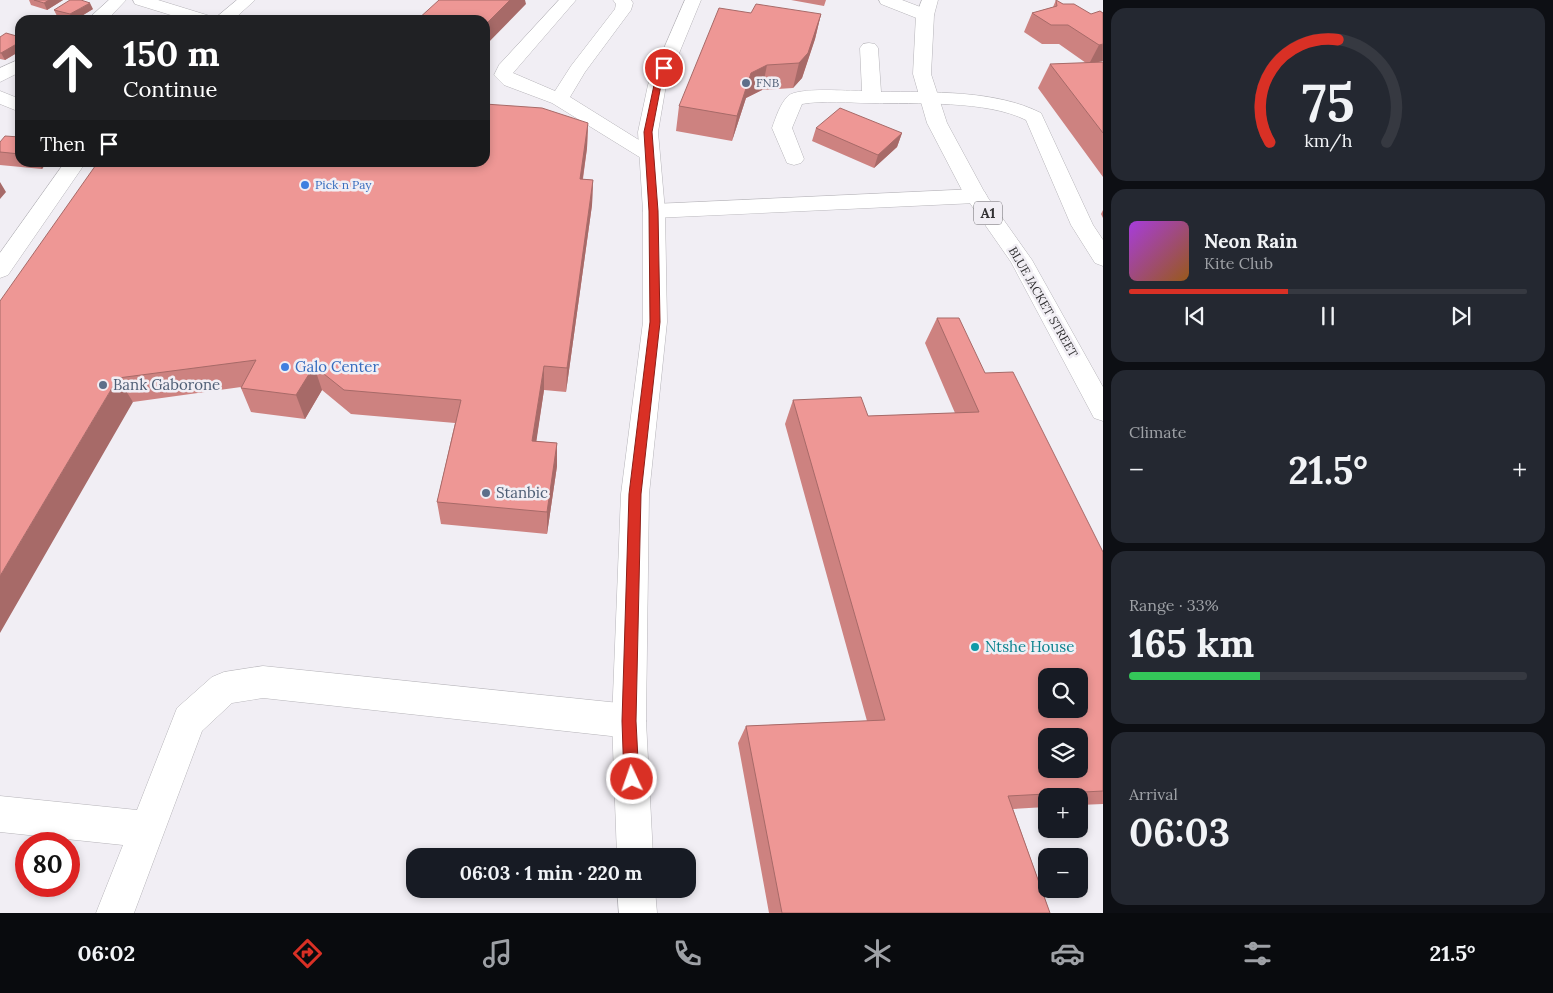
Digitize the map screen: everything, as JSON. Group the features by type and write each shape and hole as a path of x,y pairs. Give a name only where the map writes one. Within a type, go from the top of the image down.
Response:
{"main road":[{"path":"102,15 118,0"},
{"path":"141,0 188,15"},
{"path":"228,15 247,0"},
{"path":"568,0 505,69 504,75 511,81 559,98 648,154"},
{"path":"559,98 577,70 623,10 625,3 621,0"},
{"path":"635,848 629,721 635,494 655,322 654,211 648,154 648,132 658,85 693,0"},
{"path":"887,0 927,7"},
{"name":"BLUE JACKET STREET","path":"927,7 922,74 938,123 976,196 1021,260 1103,411"},
{"path":"869,48 872,98"},
{"path":"0,76 15,67"},
{"path":"0,97 15,104"},
{"path":"794,159 782,128 790,107 796,99 808,97 930,99 1006,106 1030,113 1034,118 1082,225 1103,258"},
{"path":"0,270 72,167"},
{"path":"654,211 976,196"},
{"path":"115,913 189,720 224,688 264,682 629,721"},
{"path":"0,814 148,829"},
{"path":"637,898 638,913"}],"building":[{"path":"34,0 49,0 44,3"},
{"path":"70,0 81,0 90,3 70,14 54,10"},
{"path":"439,0 510,0 490,20 490,15 422,15"},
{"path":"1056,0 1063,4 1074,4 1091,14 1100,11 1103,13 1103,44 1099,45 1068,25 1051,25 1032,13 1057,6"},
{"name":"FNB","path":"756,4 821,14 808,53 799,63 767,65 751,73 737,116 679,106 719,8 751,13"},
{"path":"6,33 15,36 15,45 0,53 0,37"},
{"path":"1103,62 1103,133 1050,64"},
{"name":"Galo Center","path":"490,104 542,108 588,123 580,179 593,180 567,368 544,366 532,441 557,443 547,512 437,502 461,400 344,390 314,366 296,395 241,388 256,360 118,378 0,576 0,301 94,167 490,167"},
{"path":"840,108 902,133 878,155 816,128"},
{"path":"5,136 15,137 15,154 0,152 0,142"},
{"name":"Ntshe House","path":"937,318 959,318 985,373 1013,372 1103,552 1103,791 1088,792 1088,788 1038,788 1038,794 1008,796 1038,880 1038,898 1045,898 1050,913 782,913 746,726 885,720 793,400 861,397 868,416 979,412"}],"place":[{"name":"FNB","path":"746,83"},
{"name":"Pick n Pay","path":"305,185"},
{"name":"Galo Center","path":"285,367"},
{"name":"Bank Gaborone","path":"103,385"},
{"name":"Stanbic","path":"486,493"},
{"name":"Ntshe House","path":"975,647"}],"route":[{"path":"632,779 629,721 635,494 655,322 654,211 648,154 648,132 658,85 664,68"}]}
